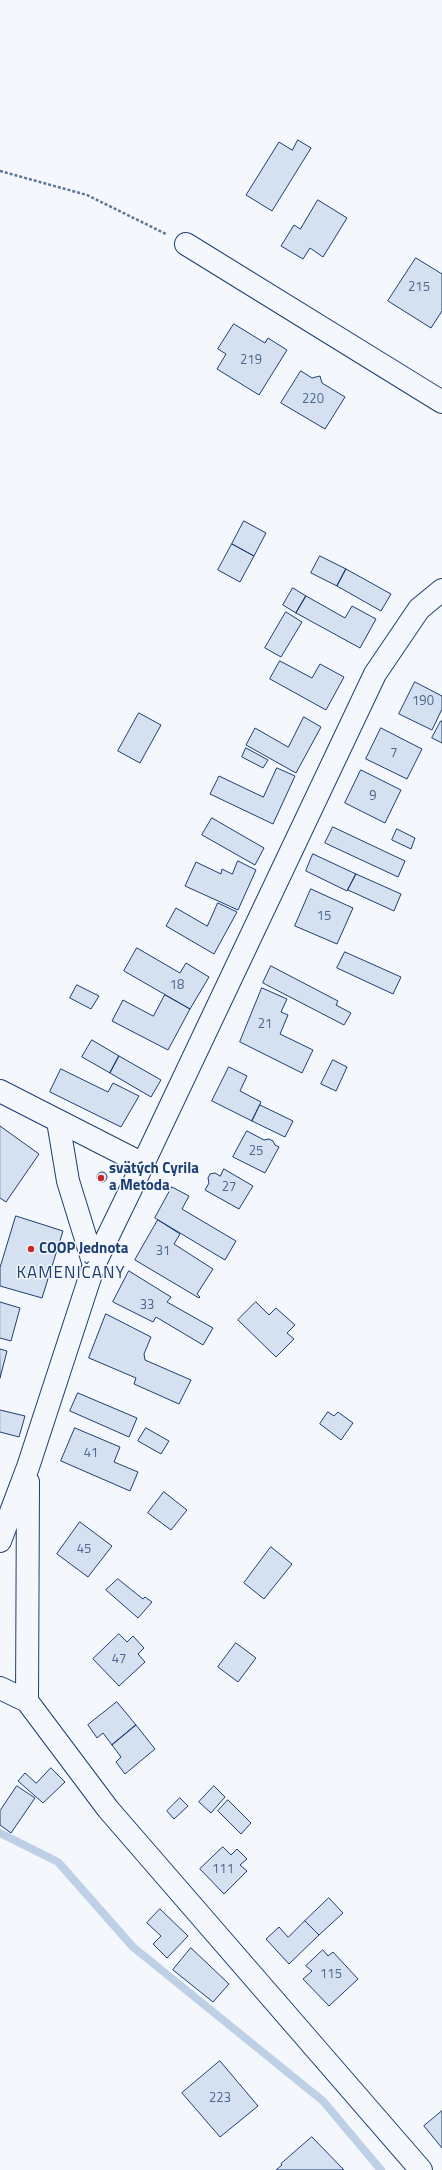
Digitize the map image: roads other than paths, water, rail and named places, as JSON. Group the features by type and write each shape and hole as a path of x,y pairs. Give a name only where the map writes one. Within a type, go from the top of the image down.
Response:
{"street":[{"path":"186,244 442,402"},
{"path":"0,1541 28,1468 94,1265 375,674 419,609 442,590"},
{"path":"0,1091 143,1164"},
{"path":"58,1121 68,1181 94,1265"},
{"path":"27,1701 28,1468"},
{"path":"0,1688 27,1701 108,1809 421,2170"}],"waterway":[{"path":"0,1833 58,1862 133,1947 323,2101 381,2170"}],"place":[{"name":"svätých Cyrila a Metoda","path":"101,1178"},
{"name":"COOP Jednota","path":"31,1249"}],"district":[{"name":"KAMENIČANY","path":"71,1274"}]}
